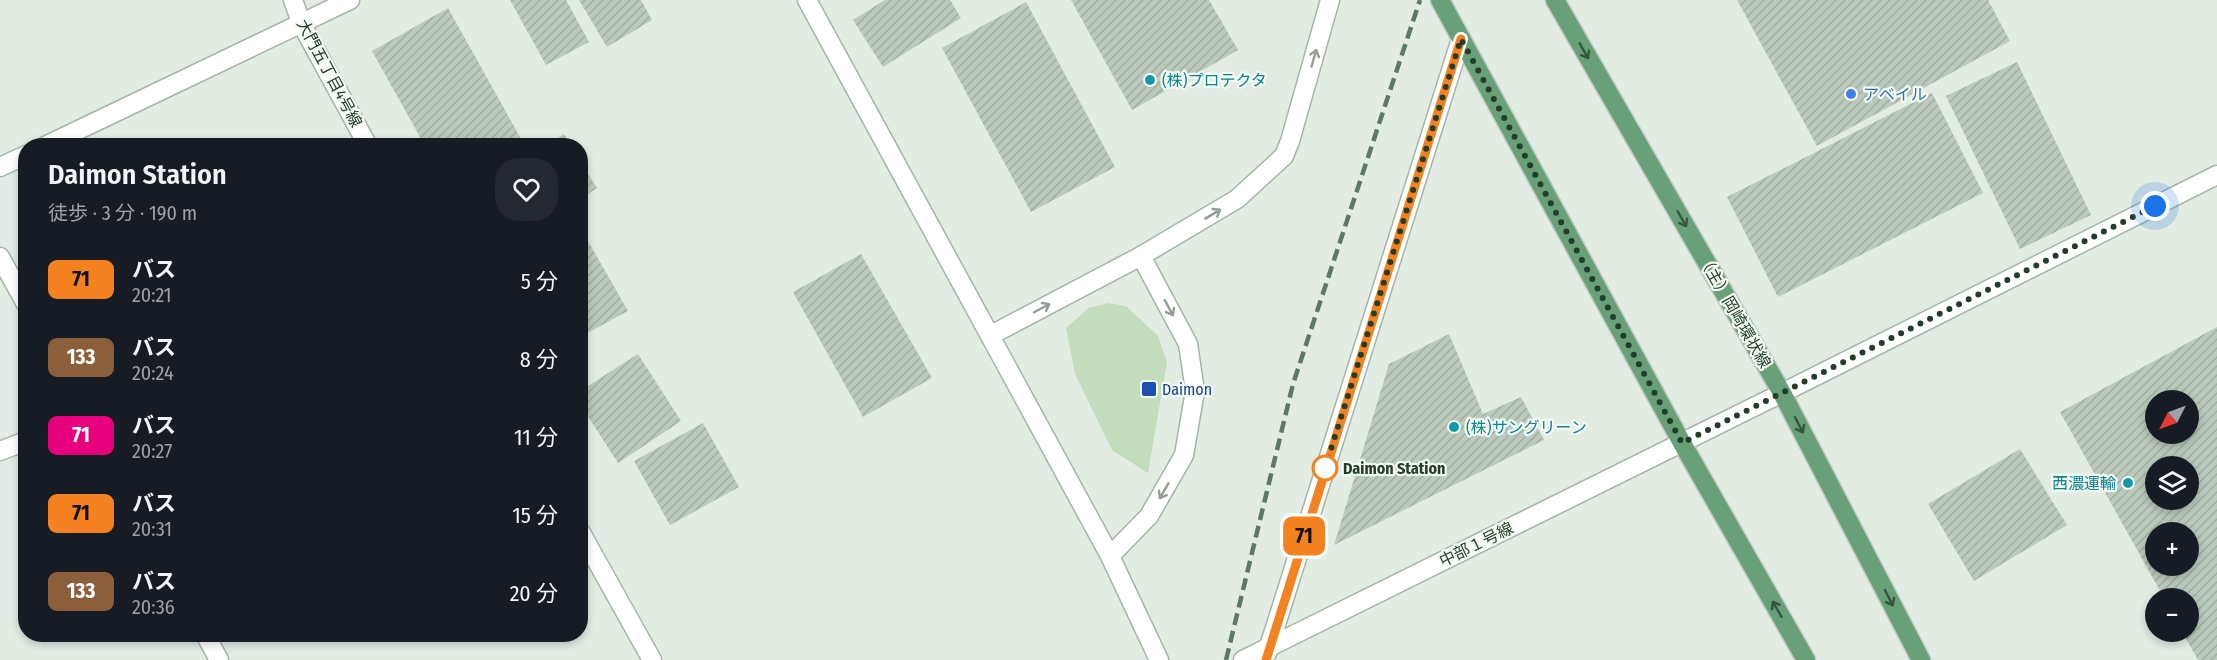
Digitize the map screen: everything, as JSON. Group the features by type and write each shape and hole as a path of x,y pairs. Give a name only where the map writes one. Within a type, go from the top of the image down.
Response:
{"main road":[{"path":"1440,0 1682,443 1806,660"},
{"name":"（主）岡崎環状線","path":"1555,0 1782,393 1921,660"}],"street":[{"name":"大門五丁目4号線","path":"293,0 302,25 365,138"},
{"path":"62,138 302,25 350,0"},
{"path":"807,0 1110,556 1159,660"},
{"path":"990,335 1141,256 1237,199 1284,156 1330,0"},
{"path":"1268,653 1461,39"},
{"path":"0,167 18,159"},
{"name":"中部１号線","path":"1243,660 1268,653 2217,174"},
{"path":"1110,556 1149,516 1184,455 1195,391 1188,344 1141,256"},
{"path":"0,257 18,290"},
{"path":"0,451 18,444"},
{"path":"588,545 652,660"},
{"path":"209,642 219,660"}],"green space":[{"path":"1108,303 1126,306 1158,336 1167,362 1148,473 1112,450 1075,374 1066,328 1089,308"}],"building":[{"path":"510,0 566,0 589,42 546,65"},
{"path":"579,0 641,0 652,20 607,47"},
{"path":"885,0 950,0 961,18 883,67 853,20"},
{"name":"(株)プロテクタ","path":"1071,0 1209,0 1238,50 1132,110"},
{"name":"アベイル","path":"1737,0 1988,0 2010,41 1817,146"},
{"path":"1026,2 1115,167 1031,212 942,48"},
{"path":"448,8 521,138 421,138 372,51"},
{"path":"2017,62 2091,215 2020,249 1946,96"},
{"path":"1932,93 1983,193 1778,297 1727,197"},
{"path":"588,174 597,188 588,194"},
{"path":"588,241 628,311 588,333"},
{"path":"861,254 932,378 863,417 793,292"},
{"name":"西濃運輸","path":"2217,327 2217,660 2198,660 2188,642 2199,642 2199,588 2158,588 2152,576 2199,576 2199,522 2145,522 2145,564 2060,412"},
{"name":"(株)サングリーン","path":"1449,334 1483,414 1521,397 1544,440 1334,545 1389,364"},
{"path":"638,354 681,421 618,463 588,416 588,386"},
{"path":"703,423 739,487 670,525 634,461"},
{"path":"2020,449 2067,525 1974,581 1928,504"}],"railway":[{"path":"1226,660 1293,384 1420,0"}],"bus line":[{"name":"71","path":"1266,660 1461,39"}],"place":[{"name":"(株)プロテクタ","path":"1150,80"},
{"name":"アベイル","path":"1851,94"},
{"name":"Daimon","path":"1149,389"},
{"name":"(株)サングリーン","path":"1454,427"},
{"name":"Daimon Station","path":"1325,468"},
{"name":"西濃運輸","path":"2128,483"}],"route":[{"path":"1325,468 1461,39 1682,443 2155,206"}]}
